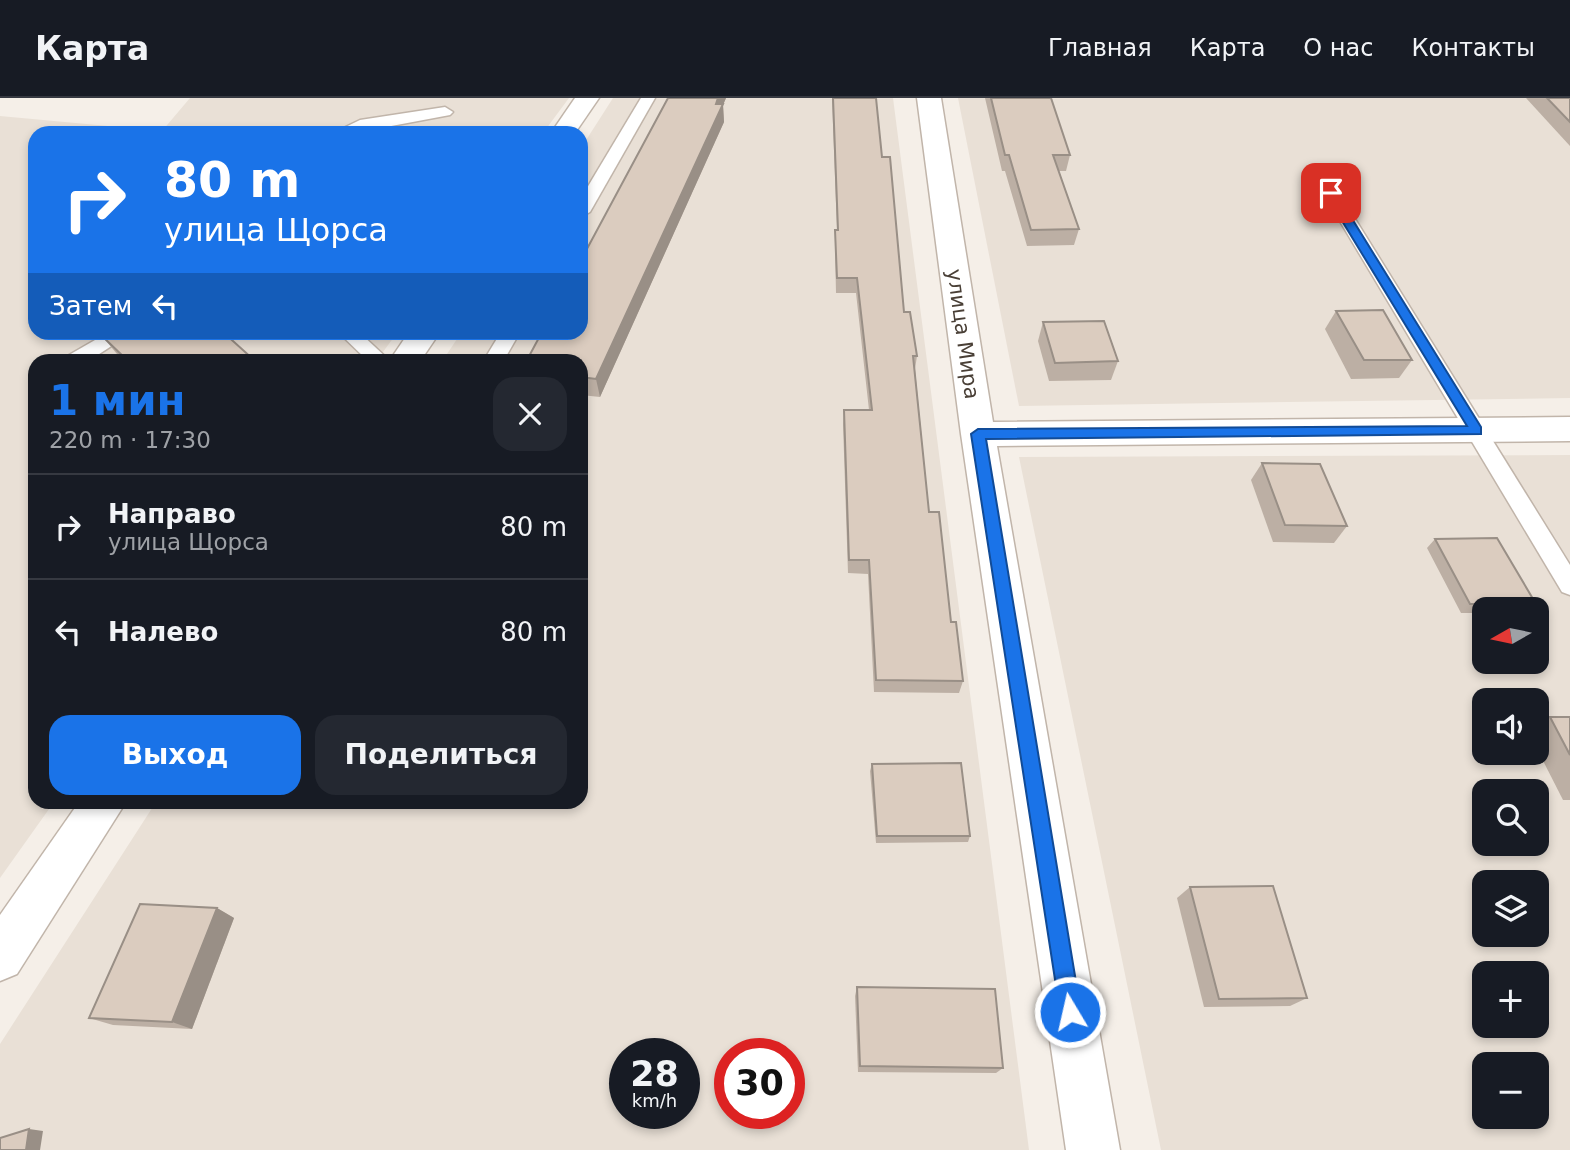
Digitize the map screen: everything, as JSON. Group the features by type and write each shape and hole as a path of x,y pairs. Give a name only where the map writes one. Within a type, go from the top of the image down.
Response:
{"street":[{"path":"568,126 587,98"},
{"name":"улица Мира","path":"929,98 978,434 1093,1150"},
{"path":"978,434 1570,429"},
{"path":"0,957 99,809"}],"lane":[{"path":"588,200 648,98"},
{"path":"358,126 445,112"},
{"path":"1331,193 1570,585"},
{"path":"86,354 110,340"},
{"path":"356,340 372,354"}],"shaded area":[{"path":"190,98 569,98 548,126 166,126"},
{"path":"613,98 893,98 1029,1150 0,1150 0,1044 151,809 588,809 588,354 447,354 456,340 588,340 588,137"},
{"path":"958,98 1570,98 1570,398 1019,406"},
{"path":"0,116 108,126 28,126 28,340 392,340 381,354 28,354 28,809 49,809 0,878"},
{"path":"1570,455 1570,1150 1161,1150 1019,457"}],"building":[{"path":"668,98 718,98 716,104 723,104 596,379 588,378 588,354 530,354 538,340 588,340 588,247"},
{"path":"833,98 876,98 882,157 890,157 904,312 910,312 917,356 913,356 929,512 939,512 951,622 956,622 963,681 876,680 869,560 849,560 844,410 872,410 857,278 837,278"},
{"path":"991,98 1051,98 1070,155 1053,155 1079,229 1031,230 1009,155 1005,155"},
{"path":"1547,98 1570,98 1570,122"},
{"path":"1383,310 1412,360 1364,360 1336,311"},
{"path":"1104,321 1118,361 1055,363 1043,322"},
{"path":"106,340 232,340 247,354 121,354"},
{"path":"1262,463 1320,464 1347,526 1285,525"},
{"path":"1497,538 1532,597 1472,597 1470,604 1435,539"},
{"path":"1550,717 1570,717 1570,755"},
{"path":"961,763 970,836 877,836 872,764"},
{"path":"1273,886 1307,998 1219,999 1190,887"},
{"path":"140,904 217,908 172,1022 89,1018"},
{"path":"857,987 995,989 1003,1068 860,1066"},
{"path":"29,1129 26,1150 0,1150 0,1138"}],"route":[{"path":"1070,1012 978,434 1476,430 1331,193"}]}
